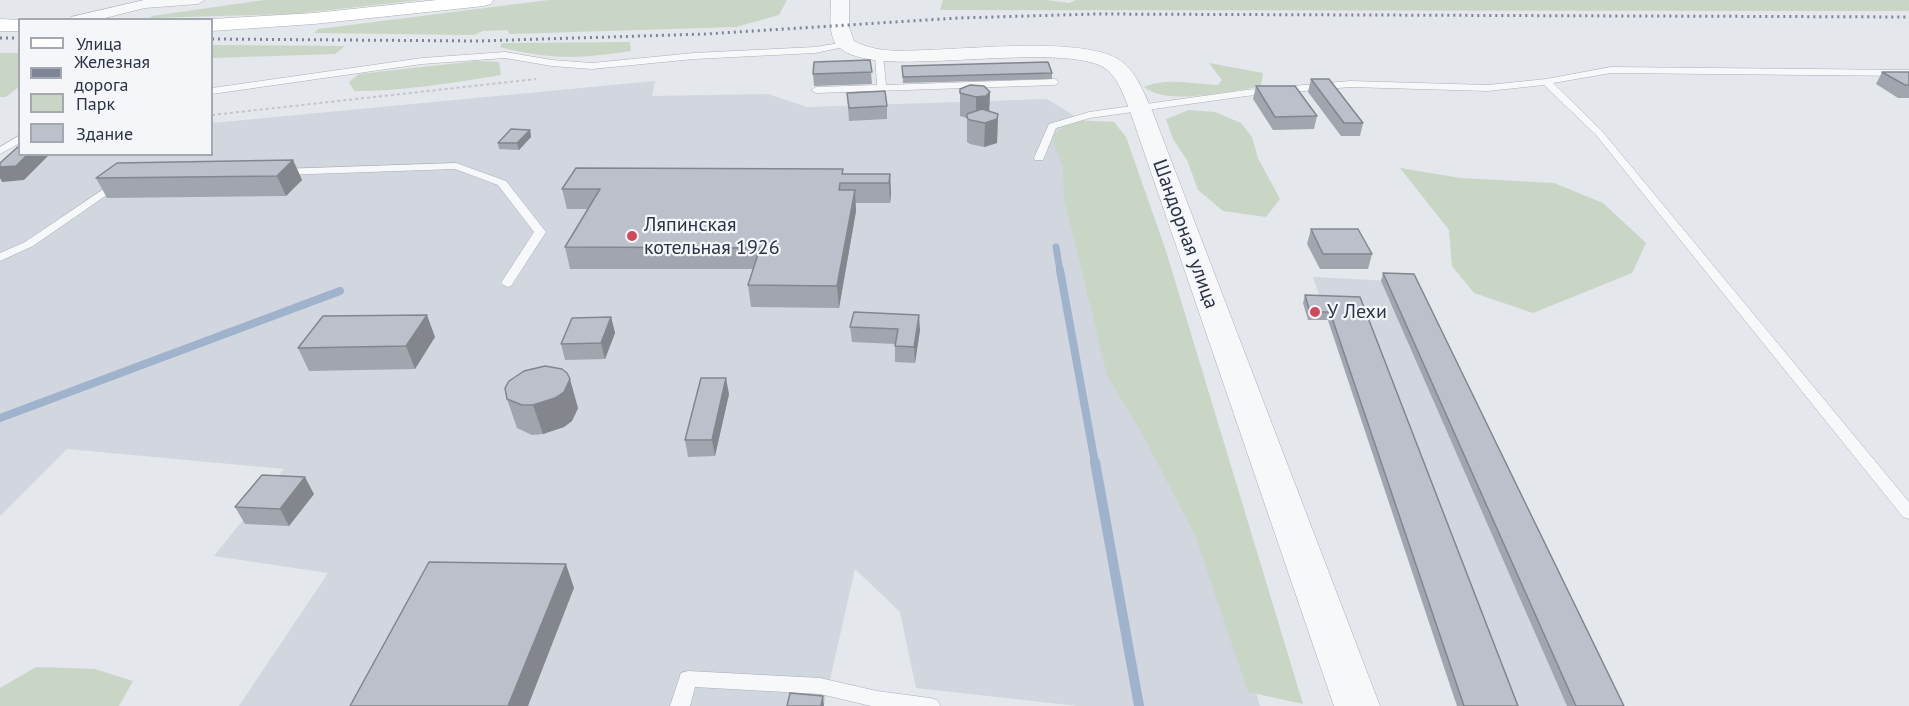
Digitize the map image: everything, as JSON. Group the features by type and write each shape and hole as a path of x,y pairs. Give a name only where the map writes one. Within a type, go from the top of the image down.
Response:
{"main road":[{"path":"213,25 350,16 484,0"},
{"path":"0,25 18,25"}],"street":[{"path":"85,18 146,4 198,0"},
{"path":"840,0 840,27 846,44"},
{"name":"Шандорная улица","path":"846,44 859,51 879,55 1061,52 1088,54 1109,61 1124,74 1140,108 1357,706"}],"lane":[{"path":"213,91 422,61 505,55 552,63 592,66 694,56 815,51 846,44"},
{"path":"879,55 882,88"},
{"path":"1039,158 1052,126 1089,116 1246,93 1350,84 1488,88 1546,82 1611,70 1909,73"},
{"path":"816,90 1055,82"},
{"path":"1546,82 1599,133 1909,513"},
{"path":"0,151 18,139"},
{"path":"267,172 456,166 502,183 540,232 507,283"},
{"path":"0,257 29,244 125,178"},
{"path":"680,706 688,679 820,686 877,699 930,706"}],"path":[{"path":"213,115 339,102 500,81 545,78"}],"shaded area":[{"path":"655,81 652,96 768,94 807,107 1047,99 1094,128 1260,706 1077,706 916,688 900,612 855,569 824,706 239,706 328,573 214,556 284,469 67,449 0,516 0,170 24,156 213,156 213,123"},
{"path":"1313,277 1411,282 1615,706 1457,706"}],"green space":[{"path":"264,0 421,0 293,14 150,18"},
{"path":"549,0 787,0 779,15 736,27 510,34 507,30 483,31 474,35 314,33 318,29"},
{"path":"943,0 1047,0 1069,3 1076,0 1909,0 1909,11 940,10"},
{"path":"630,42 631,51 580,57 550,56 500,47 502,43"},
{"path":"213,45 345,46 335,54 213,58"},
{"path":"0,53 18,53 18,88 6,97 0,97"},
{"path":"476,61 499,62 501,75 428,86 373,91 354,91 349,82 359,74"},
{"path":"1209,63 1263,73 1261,87 1184,97 1155,93 1144,87 1162,82 1218,85 1222,80"},
{"path":"1189,110 1215,112 1241,123 1252,137 1258,158 1280,199 1266,217 1223,211 1198,190 1187,160 1173,139 1166,119"},
{"path":"1074,120 1114,122 1126,137 1166,251 1303,704 1248,692 1196,537 1143,435 1107,375 1064,199 1063,167 1051,136"},
{"path":"1400,168 1461,178 1554,183 1603,203 1646,243 1632,273 1533,313 1474,293 1452,266 1449,230"},
{"path":"36,667 95,669 133,681 119,706 0,706 0,688"}],"building":[{"path":"870,60 872,72 813,74 814,62"},
{"path":"1048,62 1052,73 903,77 902,66"},
{"path":"1882,72 1909,72 1909,85 1905,85"},
{"path":"1311,79 1329,79 1363,123 1344,123"},
{"path":"970,85 984,86 990,92 986,96 976,97 960,93 960,89"},
{"path":"1256,86 1295,86 1317,116 1275,117"},
{"path":"885,91 887,106 849,108 847,93"},
{"path":"982,109 998,114 997,119 985,123 967,118 967,114"},
{"path":"511,129 530,130 517,143 498,143"},
{"path":"18,147 18,156 26,156 16,166 0,167 0,163"},
{"path":"293,160 277,176 96,178 117,163"},
{"path":"576,168 843,169 842,174 890,174 889,183 840,183 839,190 855,190 837,286 748,285 760,248 565,247 600,189 562,189"},
{"path":"1311,229 1358,229 1372,254 1323,254"},
{"path":"1383,273 1414,274 1624,706 1576,706"},
{"path":"1305,295 1360,297 1518,706 1464,706 1330,312 1310,312"},
{"path":"854,312 919,315 914,347 895,346 898,329 850,327"},
{"path":"427,315 406,346 298,348 323,316"},
{"path":"611,317 601,343 561,344 572,318"},
{"path":"545,366 562,369 567,373 570,379 564,392 555,398 533,405 522,405 507,399 505,388 509,381 524,371"},
{"path":"701,378 726,378 712,440 685,440"},
{"path":"262,475 305,477 280,509 235,507"},
{"path":"429,562 566,564 508,706 350,706"},
{"path":"790,693 823,696 821,706 787,706"}],"waterway":[{"path":"1056,247 1060,271"},
{"path":"1060,270 1095,463"},
{"path":"0,418 340,291"},
{"path":"1095,462 1139,706"}],"railway":[{"path":"213,39 478,41 706,34 958,18 1095,14 1909,17"},
{"path":"0,38 18,38"}],"place":[{"name":"Ляпинская котельная 1926","path":"632,236"},
{"name":"У Лехи","path":"1315,312"}]}
